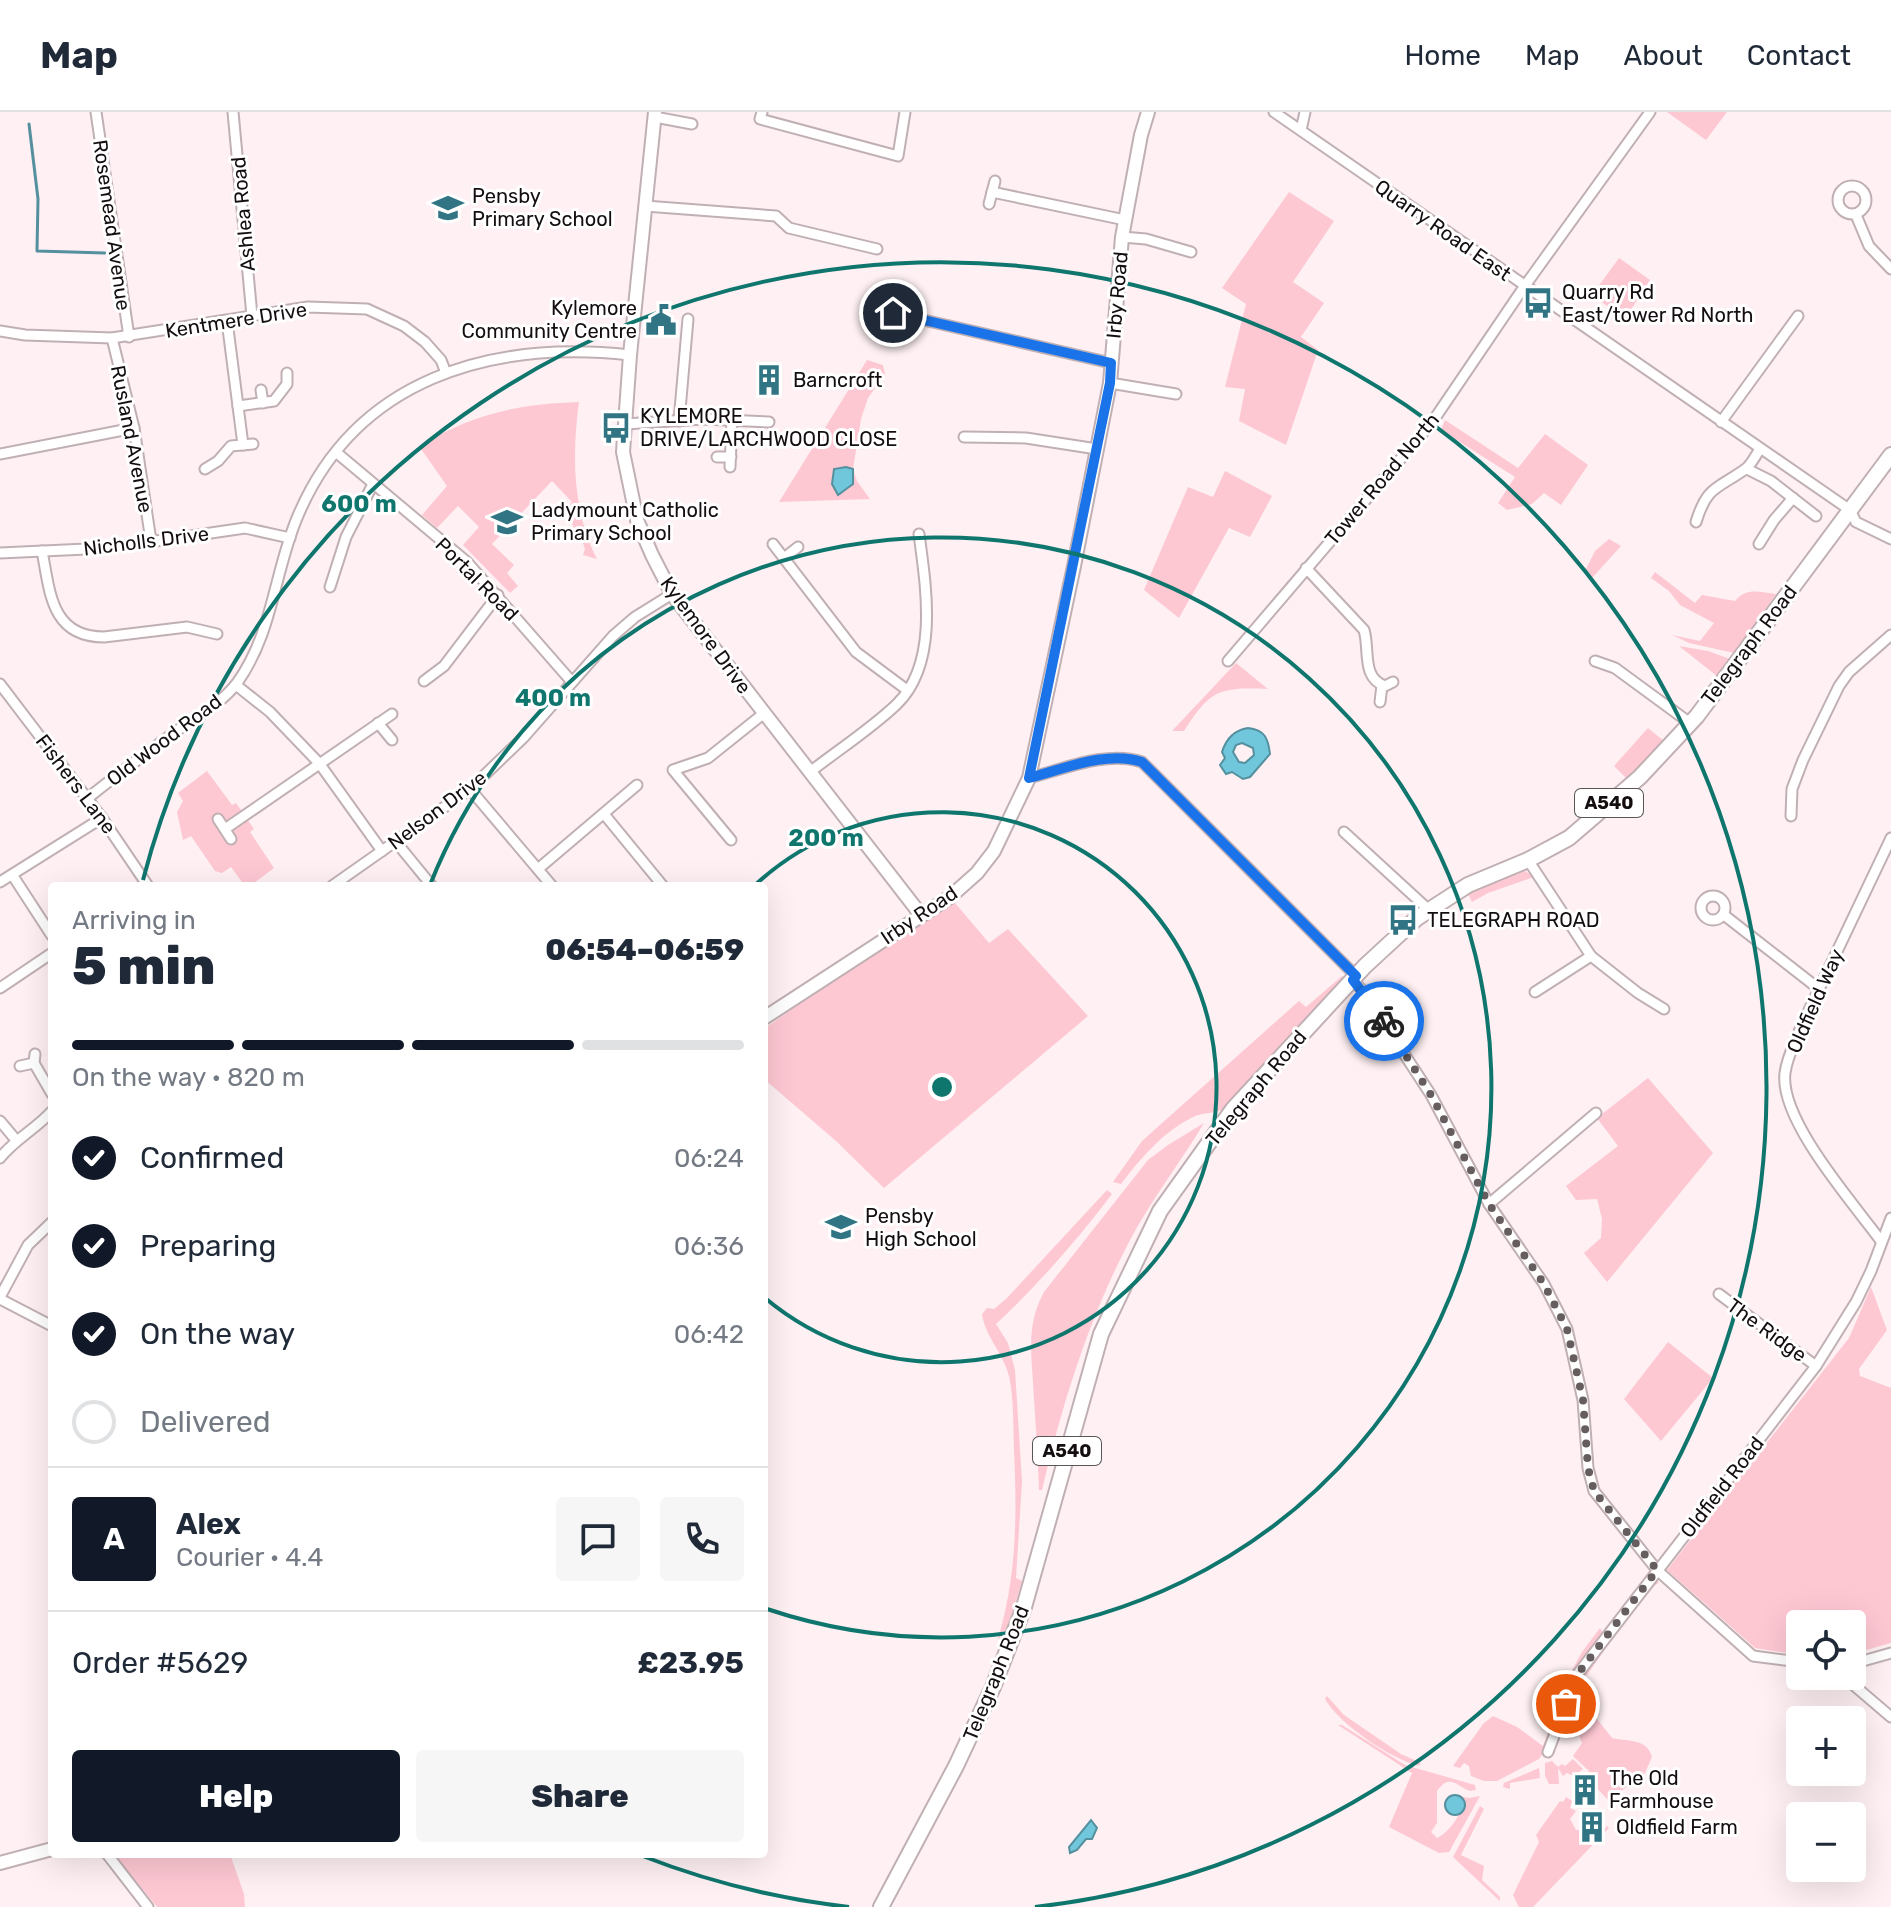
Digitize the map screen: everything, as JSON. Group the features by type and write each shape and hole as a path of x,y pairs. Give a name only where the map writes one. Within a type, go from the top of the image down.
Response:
{"main road":[{"name":"Telegraph Road","path":"881,1907 956,1766 993,1687 1024,1607 1101,1334 1160,1211 1233,1109 1355,978 1429,910 1468,885 1528,860 1569,838 1640,777 1690,723 1850,510 1885,473 1891,455"}],"street":[{"name":"Rosemead Avenue","path":"96,112 129,337"},
{"name":"Ashlea Road","path":"233,112 252,316"},
{"path":"762,112 760,119 898,156 905,112"},
{"name":"Irby Road","path":"768,1015 950,897 977,873 994,851 1029,778 1110,383 1122,237 1148,112"},
{"name":"Quarry Road East","path":"1274,112 1850,510 1856,522 1891,539"},
{"path":"1301,130 1305,112"},
{"name":"Tower Road North","path":"1228,661 1433,421 1524,287 1650,112"},
{"path":"655,114 692,124"},
{"name":"Kylemore Drive","path":"655,114 623,452 637,520 672,594 921,915"},
{"path":"989,204 995,181"},
{"path":"992,192 1125,220"},
{"path":"645,206 776,216 789,228 877,249"},
{"path":"1856,215 1869,246 1891,269"},
{"path":"1122,237 1146,239 1191,252"},
{"name":"Kentmere Drive","path":"0,331 25,335 129,337 308,307 367,309 404,326 425,342 441,360 446,373"},
{"path":"893,313 1111,363"},
{"path":"1721,422 1798,316"},
{"path":"679,421 688,319"},
{"path":"205,469 218,461 231,446 248,444 238,406 227,321"},
{"name":"Rusland Avenue","path":"112,338 134,428 151,541"},
{"name":"Old Wood Road","path":"88,798 206,711 236,685 267,627 290,538 316,477 349,437 381,408 415,385 490,359 559,351 630,355"},
{"path":"238,406 274,401 287,384 287,373"},
{"path":"1110,383 1176,394"},
{"path":"261,390 263,403"},
{"path":"717,457 731,462 732,419"},
{"path":"625,424 732,419 769,422"},
{"path":"0,454 134,428"},
{"path":"964,437 1026,438 1097,449"},
{"path":"1696,522 1706,497 1725,480 1747,469 1760,449"},
{"name":"Portal Road","path":"337,453 467,562 572,682"},
{"path":"1747,469 1771,481 1816,516"},
{"path":"330,587 346,537 373,484"},
{"path":"1759,544 1793,498"},
{"name":"Nicholls Drive","path":"0,553 108,548 245,528 290,538"},
{"path":"810,772 898,703 920,670 925,654 919,534"},
{"path":"773,544 856,652 907,690"},
{"path":"784,558 798,547"},
{"path":"42,551 53,604 60,618 76,632 104,637 187,627 217,634"},
{"path":"1306,568 1364,630 1372,679 1387,683 1380,702"},
{"name":"Nelson Drive","path":"338,882 470,789 524,737 613,636 635,617 672,594"},
{"path":"424,681 444,666 498,595"},
{"path":"1791,816 1787,788 1839,686 1849,672 1891,635"},
{"path":"1595,661 1615,668 1690,723"},
{"name":"Fishers Lane","path":"0,684 88,798 145,882"},
{"path":"236,685 270,712 319,763 382,851"},
{"path":"225,829 392,714"},
{"path":"731,840 673,770 708,758 763,714"},
{"path":"378,723 392,740"},
{"path":"1029,778 1105,759 1128,758 1142,762 1355,978 1431,1095 1489,1204 1544,1284 1567,1329 1583,1400 1588,1468 1594,1491 1657,1570 1753,1656 1786,1660"},
{"path":"538,869 637,785"},
{"path":"470,789 549,882"},
{"path":"604,814 660,882"},
{"path":"0,882 102,818"},
{"path":"218,819 231,839"},
{"path":"1344,832 1429,910"},
{"name":"Oldfield Way","path":"1885,1239 1807,1141 1785,1091 1784,1075 1819,989 1891,838"},
{"path":"396,842 429,882"},
{"path":"1528,860 1591,956 1664,1009"},
{"path":"13,876 48,930"},
{"path":"1724,915 1819,989"},
{"path":"0,988 48,956"},
{"path":"1535,992 1591,956"},
{"path":"20,1066 34,1058 48,1086"},
{"path":"1489,1204 1596,1113"},
{"path":"0,1158 16,1140 48,1116"},
{"path":"0,1121 16,1140"},
{"name":"Oldfield Road","path":"1548,1752 1577,1675 1816,1366 1856,1302 1885,1239 1891,1218"},
{"path":"48,1226 28,1245 0,1298 48,1324"},
{"name":"The Ridge","path":"1719,1294 1816,1366"},
{"path":"1866,1660 1891,1653"},
{"path":"1859,1690 1891,1717"},
{"path":"0,1863 48,1850"},
{"path":"110,1858 148,1907"}],"shaded area":[{"path":"1667,112 1727,112 1706,140"},
{"path":"1289,192 1334,221 1293,282 1324,303 1301,337 1318,350 1286,445 1239,421 1245,389 1225,387 1246,304 1222,288"},
{"path":"1619,258 1650,280 1625,319 1592,295"},
{"path":"867,360 883,365 885,374 868,398 861,419 853,469 857,481 870,499 779,502"},
{"name":"Ladymount Catholic Primary School","path":"579,402 575,441 578,502 597,559 583,555 585,549 582,540 576,538 568,506 572,502 552,481 492,544 514,565 507,573 518,586 510,593 463,545 479,527 458,506 437,528 422,515 447,486 419,446 458,426 496,413 535,405"},
{"path":"1445,420 1518,468 1545,434 1588,465 1561,505 1544,493 1532,504 1507,510 1498,503 1515,477 1441,430"},
{"path":"1225,471 1272,496 1250,537 1229,528 1179,618 1144,590 1188,487 1213,497"},
{"path":"1609,539 1621,546 1592,578 1584,573 1595,551"},
{"path":"1655,572 1695,603 1702,595 1735,601 1749,592 1776,594 1734,653 1689,643 1672,635 1700,641 1714,623 1680,605 1669,591 1651,578"},
{"path":"1679,646 1708,651 1730,659 1717,676"},
{"path":"1236,663 1268,689 1238,689 1217,694 1201,707 1184,731 1172,731"},
{"path":"1648,728 1665,742 1627,779 1614,766"},
{"path":"207,771 254,829 250,832 274,868 255,882 242,882 231,867 222,873 215,871 191,836 183,840 177,812 183,801 178,793"},
{"path":"1520,868 1534,877 1472,902 1468,894"},
{"path":"950,897 989,943 1008,929 1088,1016 884,1188 836,1141 768,1082 768,1026"},
{"path":"1342,976 1344,978 1227,1107 1180,1124 1153,1147 1121,1184 1113,1182 1142,1141 1299,1001 1306,1007"},
{"path":"1648,1078 1713,1153 1607,1282 1584,1253 1601,1238 1602,1219 1597,1199 1576,1200 1566,1186 1618,1146 1597,1118"},
{"path":"1204,1123 1147,1211 1114,1272 1078,1363 1042,1490 1039,1490 1031,1347 1039,1303 1044,1292 1148,1160"},
{"path":"1107,1190 1112,1194 1085,1228 996,1324 1008,1343 1015,1370 1022,1481 1016,1578 1022,1581 1004,1641 998,1639 1009,1591 1015,1522 1013,1403 1009,1376 982,1314 987,1308 994,1309 1006,1299"},
{"path":"1871,1287 1887,1330 1859,1369 1860,1376 1891,1388 1891,1643 1866,1650 1866,1610 1786,1610 1786,1653 1755,1648 1667,1570 1849,1338"},
{"path":"1668,1342 1713,1378 1661,1441 1624,1399"},
{"path":"1655,1580 1659,1583 1628,1616 1576,1691 1574,1707 1593,1714 1612,1738 1642,1744 1652,1757 1644,1775 1610,1802 1588,1779 1589,1771 1573,1756 1582,1743 1573,1721 1567,1723 1564,1736 1557,1738 1577,1685 1616,1628"},
{"path":"1600,1628 1603,1633 1565,1687 1565,1700 1550,1744 1539,1759 1497,1781 1484,1781 1471,1776 1469,1766 1464,1763 1460,1768 1453,1766 1483,1724 1493,1716 1517,1727 1543,1746 1561,1697 1559,1693 1582,1652"},
{"path":"1327,1696 1344,1715 1401,1754 1421,1763 1419,1766 1394,1756 1367,1739 1332,1709 1325,1699"},
{"path":"1338,1725 1405,1765 1475,1785 1476,1790 1470,1791 1449,1782 1437,1791 1437,1823 1431,1832 1437,1838 1451,1827 1458,1816 1464,1800 1459,1796 1480,1796 1449,1852 1439,1853 1389,1827 1412,1773"},
{"path":"1573,1759 1583,1769 1574,1776 1567,1773 1563,1776 1558,1768 1559,1784 1549,1784 1545,1776 1545,1763 1552,1761 1558,1767 1562,1764 1565,1766"},
{"path":"1539,1768 1540,1778 1510,1783 1510,1789 1503,1787 1504,1783"},
{"path":"1566,1797 1572,1801 1570,1808 1576,1811 1570,1819 1576,1830 1588,1836 1592,1832 1597,1838 1607,1826 1609,1828 1533,1907 1519,1907 1513,1895 1539,1842 1536,1835"},
{"path":"1480,1806 1484,1809 1461,1855 1484,1866 1482,1880 1500,1897 1500,1901 1453,1857"},
{"path":"117,1858 231,1858 244,1894 245,1907 157,1907"}],"water":[{"path":"834,469 853,469 853,484 838,495 832,484"},
{"path":"1243,729 1262,733 1267,739 1270,754 1250,777 1243,779 1232,772 1226,774 1220,765 1225,758 1222,752 1226,743","holes":["1242,743 1253,748 1254,755 1245,763 1239,762 1233,752 1236,745"]},
{"path":"1455,1795 1462,1798 1465,1805 1462,1812 1455,1815 1448,1812 1445,1805 1448,1798"},
{"path":"1091,1820 1097,1828 1092,1839 1086,1839 1070,1853 1069,1847"}],"waterway":[{"path":"29,124 38,199 37,251 105,253"}],"way so far":[{"path":"1384,1021 1431,1095 1489,1204 1544,1284 1567,1329 1583,1400 1588,1468 1594,1491 1657,1570 1577,1675 1566,1704"}],"place":[{"name":"Pensby Primary School","path":"448,208"},
{"name":"Quarry Rd East/tower Rd North","path":"1538,303"},
{"name":"Kylemore Community Centre","path":"661,320"},
{"name":"Barncroft","path":"769,380"},
{"name":"KYLEMORE DRIVE/LARCHWOOD CLOSE","path":"616,428"},
{"name":"Ladymount Catholic Primary School","path":"507,522"},
{"name":"TELEGRAPH ROAD","path":"1403,920"},
{"name":"Pensby High School","path":"841,1227"},
{"name":"The Old Farmhouse","path":"1585,1790"},
{"name":"Oldfield Farm","path":"1592,1827"}],"route":[{"path":"893,313 1111,363 1110,383 1080,537 1029,778 1105,759 1128,758 1142,762 1356,976 1353,980 1384,1021"}]}
